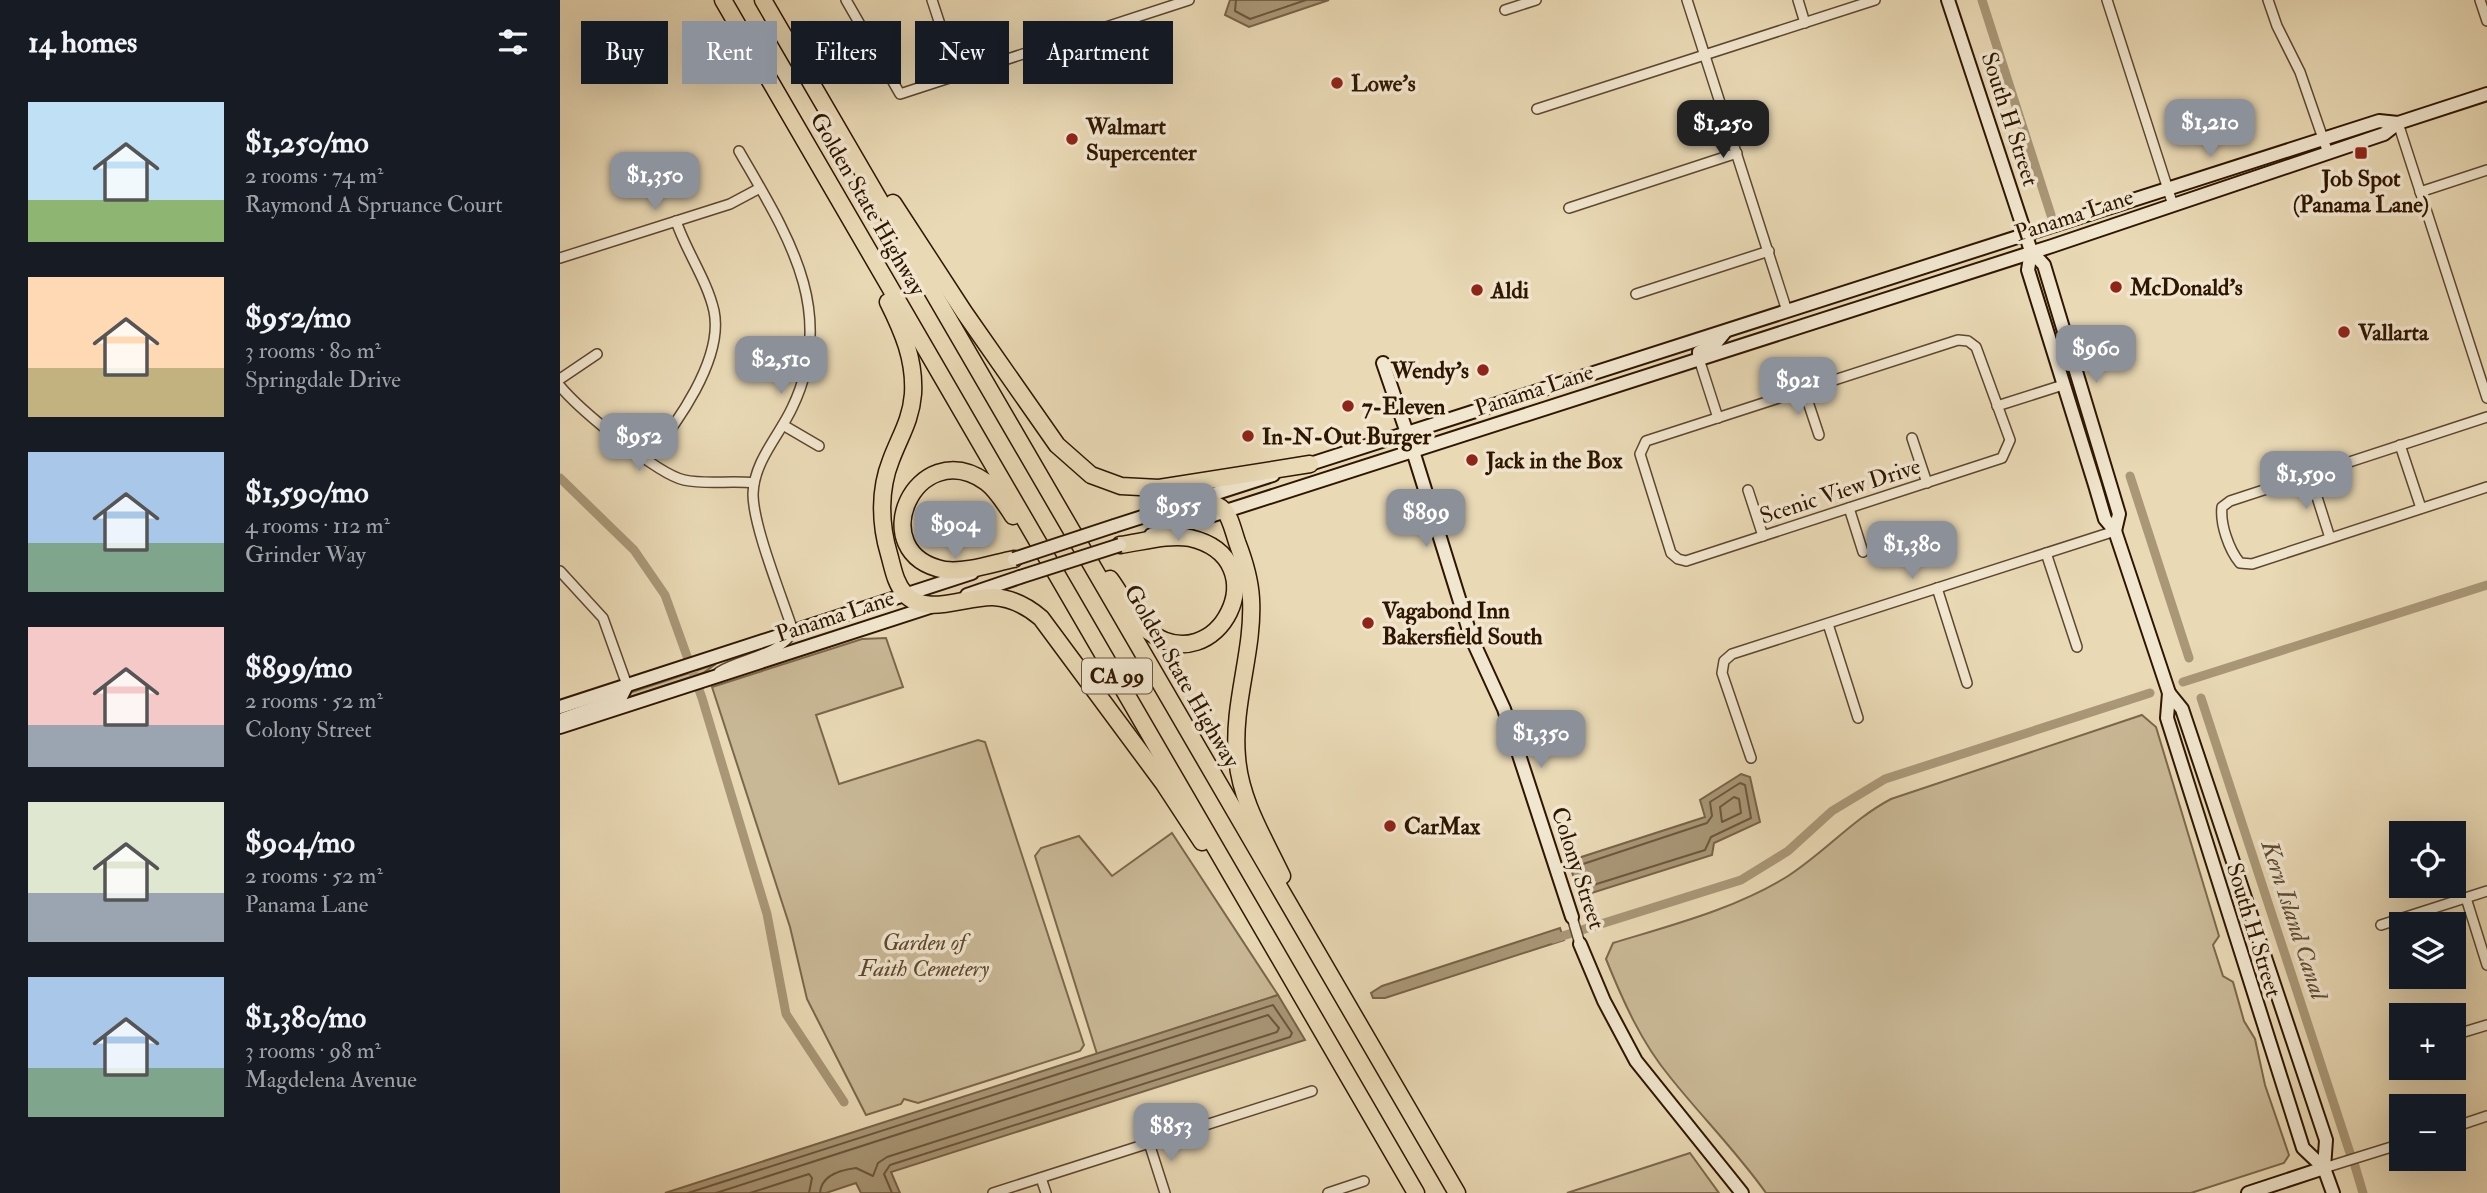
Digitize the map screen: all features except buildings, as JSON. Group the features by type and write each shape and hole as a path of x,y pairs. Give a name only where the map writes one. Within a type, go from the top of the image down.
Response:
{"highway":[{"name":"Golden State Highway","path":"723,0 1416,1193"},
{"name":"Golden State Highway","path":"763,0 1334,986 1457,1193"},
{"path":"816,160 901,329 911,363 911,412 907,429 891,460 882,513 883,533 896,579 906,595 935,605 995,597 1020,603 1041,618 1164,784 1305,1000"},
{"path":"860,166 880,183 964,312 1057,445 1078,467 1105,482 1140,488 1310,464"},
{"path":"1028,455 1147,630 1166,640 1185,642 1205,638 1228,619 1236,600 1232,572 1223,557 1206,545 1180,537 1121,545"},
{"path":"1014,559 948,570 925,564 912,552 906,540 903,522 905,502 920,483 939,474 960,472 987,483 1001,498 1100,646"},
{"path":"1199,499 1219,503 1226,510 1246,566 1251,599 1236,737 1238,772 1248,804 1334,986"}],"main road":[{"name":"South H Street","path":"1948,0 2031,251 2044,265 2119,514 2115,531"},
{"name":"Panama Lane","path":"560,727 2173,205 2385,134 2398,123 2487,94"},
{"name":"Panama Lane","path":"560,707 1114,526 2379,121 2398,123"},
{"name":"South H Street","path":"2031,251 2028,270 2105,519 2115,531 2169,693 2182,709 2326,1140 2325,1168 2333,1193"},
{"path":"1758,340 1767,330 1784,321 1787,311"},
{"path":"1699,359 1699,352 1716,343 1725,331"},
{"path":"2047,333 2067,370 2077,379"},
{"name":"Colony Street","path":"1383,363 1406,433"},
{"path":"2063,385 2076,400 2102,459"},
{"path":"1487,427 1507,412 1548,398 1552,386"},
{"name":"Colony Street","path":"1413,451 1471,637 1504,709 1572,917"},
{"path":"560,720 614,701 621,697 627,685"},
{"name":"South H Street","path":"2169,693 2167,718 2303,1149 2325,1168"},
{"name":"Colony Street","path":"1580,944 1604,1001 1636,1061 1742,1193"},
{"path":"2241,957 2262,949"},
{"path":"2248,1193 2325,1168"}],"street":[{"path":"846,0 900,94 930,84"},
{"path":"932,0 939,21"},
{"path":"1009,58 1189,0"},
{"path":"1505,10 1536,0"},
{"path":"1687,0 1787,311"},
{"path":"1798,0 1805,23"},
{"path":"1537,110 1875,0"},
{"path":"2107,0 2173,205"},
{"path":"2268,0 2277,26 2300,72 2328,153"},
{"path":"2480,0 2487,21"},
{"path":"2398,123 2487,398"},
{"path":"707,679 734,662 780,647 793,631 757,517 754,483 761,463 799,393 809,356 809,303 797,258 739,150"},
{"path":"1569,208 1737,153"},
{"path":"2420,192 2487,170"},
{"path":"560,258 737,201 760,188"},
{"path":"647,460 662,442 704,372 716,335 710,297 676,221"},
{"path":"1636,294 1769,251"},
{"path":"1699,359 1718,418 1958,340 1968,341 1976,346 1997,406 2063,385"},
{"path":"560,379 597,354"},
{"path":"560,386 647,460 681,480 754,483"},
{"path":"1804,390 1819,435"},
{"name":"Scenic View Drive","path":"1718,418 1646,441 1641,447 1640,454 1671,553 1678,559 1686,561 2003,458 2010,440 1997,406"},
{"path":"2487,417 2230,501 2222,507 2221,515 2233,554 2240,563 2252,564 2487,487"},
{"path":"783,425 819,446"},
{"name":"Colony Street","path":"1406,433 1413,451"},
{"path":"1912,438 1927,483"},
{"path":"2400,445 2421,508"},
{"path":"2309,475 2330,538"},
{"path":"1748,490 1763,536"},
{"path":"1849,508 1863,552"},
{"path":"1751,758 1722,673 1724,661 1732,654 2115,531"},
{"path":"2046,553 2077,648"},
{"path":"560,571 603,618 627,685"},
{"path":"1937,588 1967,683"},
{"path":"1828,624 1858,718"},
{"path":"2381,925 2487,891"},
{"path":"2466,898 2487,965"},
{"name":"Colony Street","path":"1572,917 1580,944"},
{"path":"2466,1031 2487,1025"},
{"path":"993,1193 1312,1091"},
{"path":"2466,1123 2487,1116"},
{"path":"1149,1143 1165,1193"},
{"path":"2325,1168 2389,1148"},
{"path":"1041,1178 1046,1193"},
{"path":"1328,1193 1364,1181"}],"green space":[{"name":"Garden of Faith Cemetery","path":"886,638 903,687 816,715 839,784 978,740 985,742 1084,1045 1080,1051 918,1103 904,1099 901,1104 866,1115 807,999 790,927 712,687 862,639"},
{"path":"716,664 703,673 612,703 629,693"},
{"path":"2142,715 2156,727 2219,936 2213,945 2223,976 2233,982 2244,1021 2255,1039 2265,1085 2289,1155 2284,1163 2191,1193 1766,1193 1650,1050 1626,1006 1606,959 1613,943 1703,915 1768,888 1801,867 1864,816 1891,799"},
{"path":"1172,833 1278,995 1097,1054 1035,856 1041,848 1079,836 1112,876"},
{"path":"1690,1153 1719,1193 1567,1193"}],"water":[{"path":"1230,0 1329,0 1249,27 1225,15"},
{"path":"1741,774 1750,777 1760,822 1714,843 1712,855 1579,897 1569,861 1705,817 1700,800"},
{"path":"1560,928 1564,940 1385,998 1373,998 1371,993 1382,986"},
{"path":"1278,995 1305,1040 891,1172 900,1193 861,1193 856,1183 826,1193 665,1193"}],"waterway":[{"name":"Kern Island Canal","path":"1982,0 2051,215"},
{"name":"Kern Island Canal","path":"2130,476 2189,658"},
{"path":"560,478 634,550 665,595 702,698 767,914 786,1014 844,1102"},
{"path":"2183,682 2487,585"},
{"path":"1553,939 1741,880 1788,851 1832,811 1885,779 2150,693"},
{"name":"Kern Island Canal","path":"2201,698 2350,1153"},
{"name":"Kern Island Canal","path":"2355,1166 2363,1193"}],"place":[{"name":"Lowe's","path":"1337,83"},
{"name":"Walmart Supercenter","path":"1072,139"},
{"name":"Job Spot (Panama Lane)","path":"2361,153"},
{"name":"McDonald's","path":"2116,287"},
{"name":"Aldi","path":"1477,290"},
{"name":"Vallarta","path":"2344,332"},
{"name":"Wendy's","path":"1483,370"},
{"name":"7-Eleven","path":"1348,406"},
{"name":"In-N-Out Burger","path":"1248,436"},
{"name":"Jack in the Box","path":"1472,460"},
{"name":"Vagabond Inn Bakersfield South","path":"1368,623"},
{"name":"CarMax","path":"1390,826"}]}
